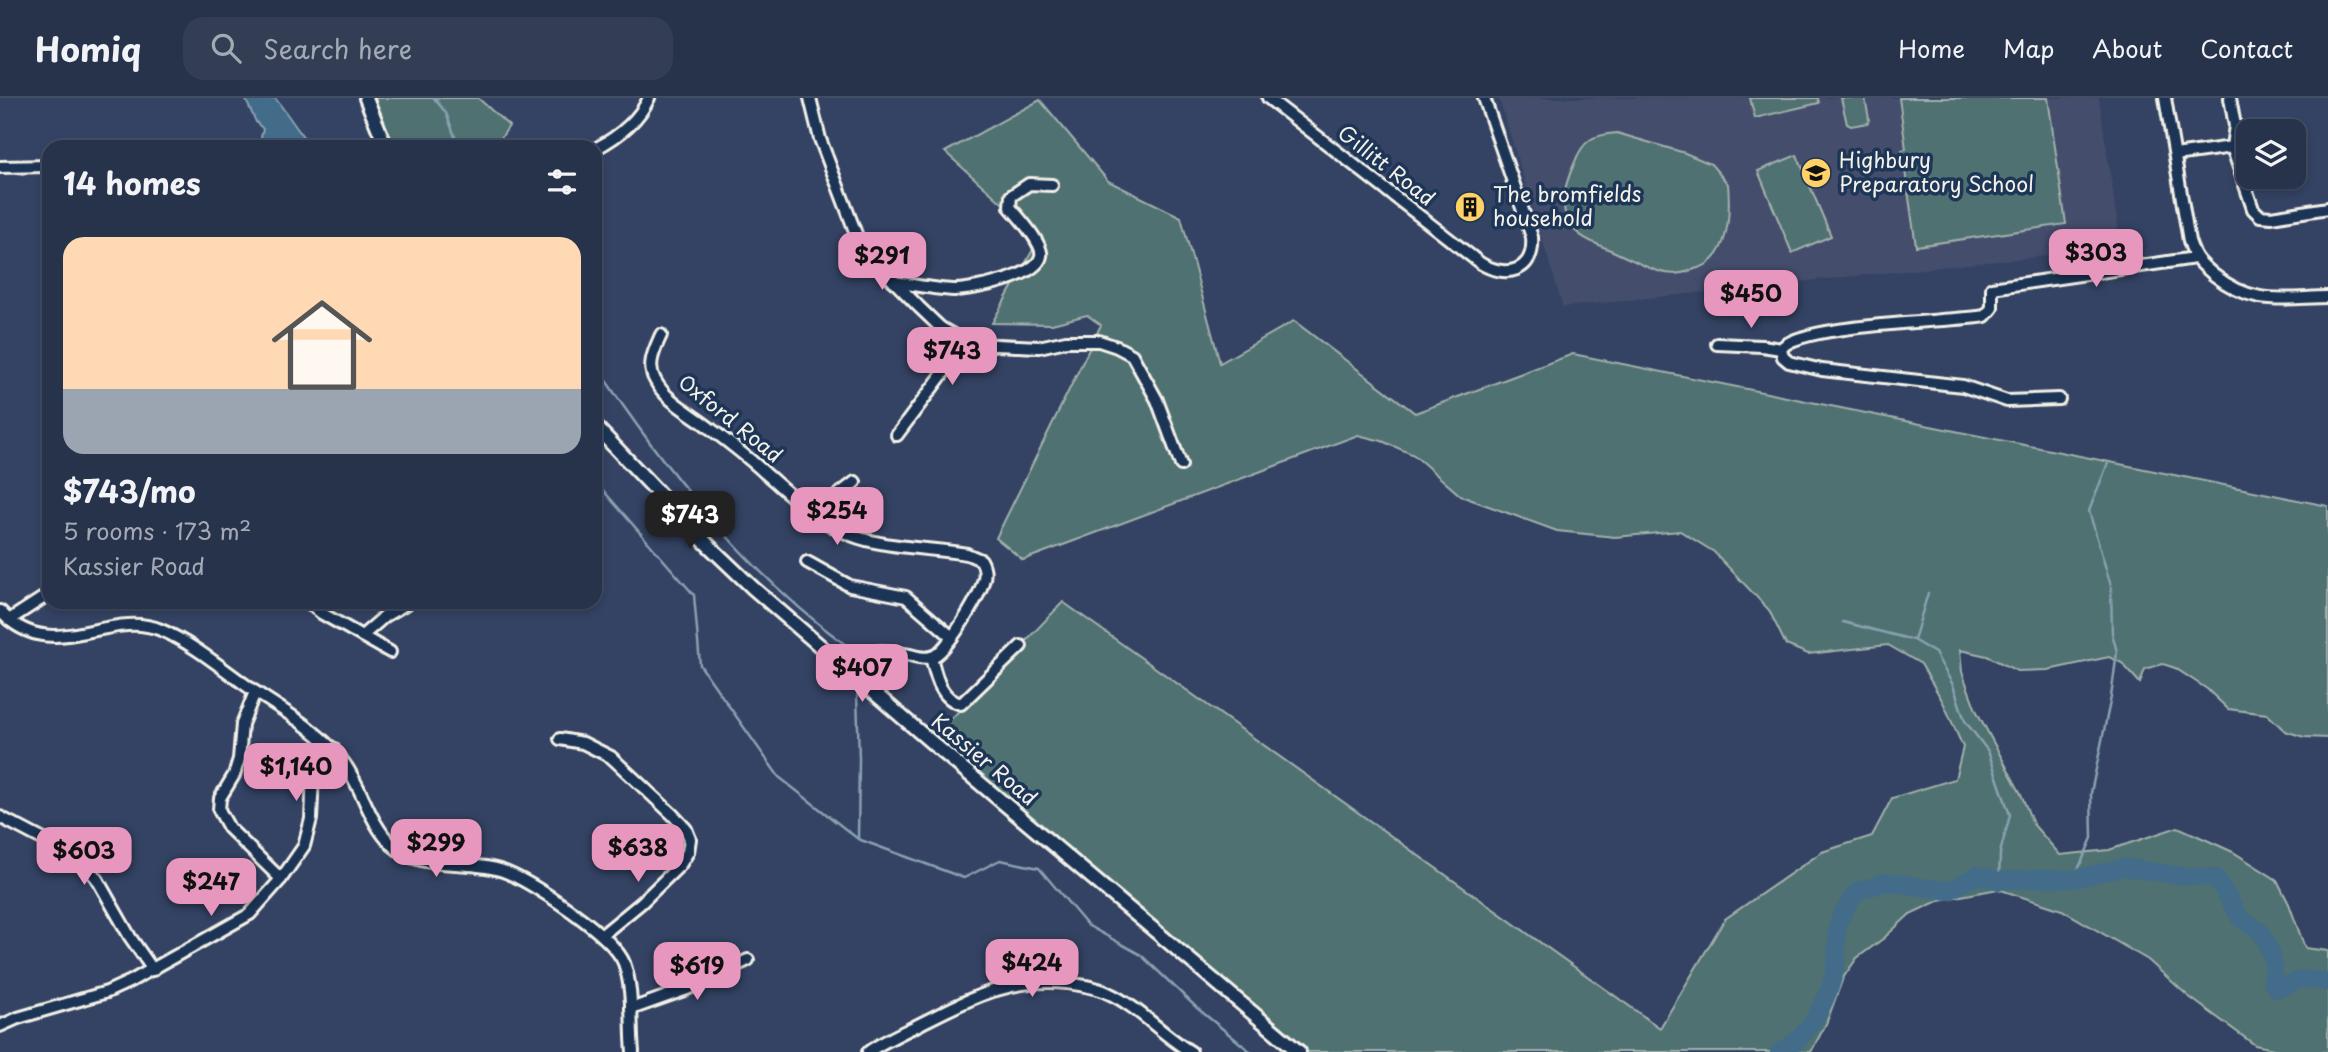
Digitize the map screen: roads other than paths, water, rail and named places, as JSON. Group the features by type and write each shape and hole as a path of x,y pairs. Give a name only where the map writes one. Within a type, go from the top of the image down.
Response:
{"main road":[{"path":"366,98 383,140"},
{"name":"Kassier Road","path":"602,433 753,588 1299,1052"}],"street":[{"path":"602,145 635,121 649,98"},
{"path":"810,98 820,139 858,239 894,282 941,328 964,341 1039,347 1066,341 1098,341 1132,355 1157,400 1181,465"},
{"name":"Gillitt Road","path":"1268,98 1480,263 1503,273 1520,267 1531,257 1532,237 1485,98"},
{"path":"2165,98 2189,241 2195,258 2224,282 2248,296 2328,297"},
{"path":"2230,98 2235,126 2232,147 2253,209 2260,216 2271,217 2328,208"},
{"path":"2175,155 2232,147"},
{"path":"0,167 42,166"},
{"path":"894,282 952,290 966,289 1013,277 1035,268 1042,256 1040,247 1010,207 1011,196 1030,184 1052,185"},
{"path":"1717,344 1781,349 1791,341 1835,331 1894,322 1984,316 1992,308 1992,288 2195,258"},
{"path":"897,435 947,368 950,355 941,328"},
{"name":"Oxford Road","path":"661,335 651,364 651,372 659,387 819,518 864,540 953,551 978,558 984,566 983,583 942,650 931,657"},
{"path":"1781,349 1783,357 1789,362 1822,370 1963,386 2007,401 2059,399"},
{"path":"819,518 838,495 855,482"},
{"path":"807,562 850,586 906,597 951,637"},
{"path":"9,620 42,599"},
{"path":"316,609 390,652"},
{"path":"362,636 398,609"},
{"path":"0,611 24,629 60,636 132,625 155,628 186,645 303,724 333,748 349,770 377,826 401,853 421,860 487,867 510,874 551,898 603,935 613,945 625,965 633,1052"},
{"path":"845,668 866,654 880,650 931,657 943,691 961,704 1021,646"},
{"path":"256,692 242,724 239,759 234,775 220,798 219,810 229,828 281,878"},
{"path":"560,739 583,743 611,757 672,814 686,829 690,839 686,858 680,865 603,935"},
{"path":"2,1023 107,992 153,970 250,914 281,878 306,841 311,819 313,774 333,748"},
{"path":"0,817 82,860 97,878 130,937 153,970"},
{"path":"631,1009 687,989 748,960"},
{"path":"867,1052 978,995 1009,985 1058,982 1110,993 1191,1052"}],"waterway":[{"path":"434,98 446,113 456,140"},
{"path":"602,374 648,441 708,516 775,585 846,645"},
{"path":"2074,879 2092,838 2091,793 2111,697 2117,652 2112,633 2111,586 2089,511 2108,463"},
{"path":"602,489 694,595 700,665 779,777 858,839 964,878 1000,860 1039,868 1087,925 1141,955 1197,1008 1251,1052"},
{"path":"1914,640 1928,593"},
{"path":"1843,622 1913,640 1935,653 1953,685 1965,721 1988,751 2010,815 2000,853 1999,881"},
{"path":"857,695 858,839"},
{"path":"1779,1052 1800,1037 1824,1001 1834,975 1838,924 1846,907 1857,891 1887,882 1949,891 1977,875 1999,881 2074,879 2124,867 2173,875 2216,878 2240,918 2261,932 2271,953 2274,967 2272,983 2277,989 2302,979 2328,982"}],"place":[{"name":"Highbury Preparatory School","path":"1816,173"},
{"name":"The bromfields household","path":"1470,207"}]}
